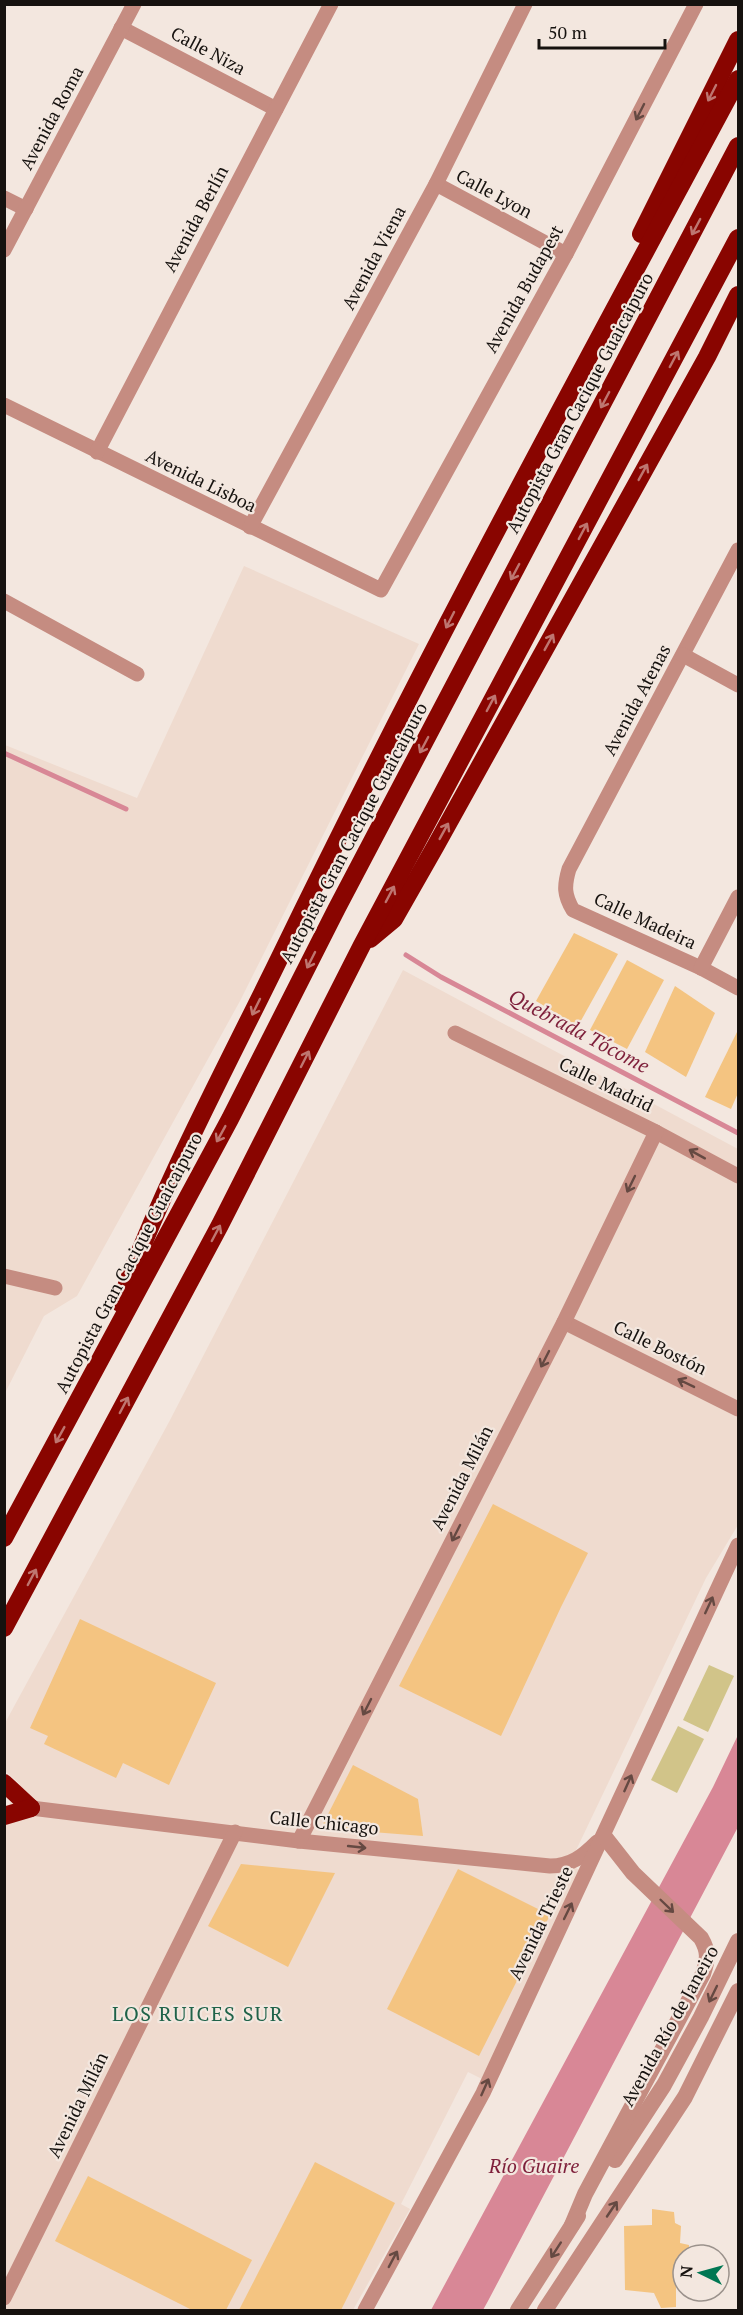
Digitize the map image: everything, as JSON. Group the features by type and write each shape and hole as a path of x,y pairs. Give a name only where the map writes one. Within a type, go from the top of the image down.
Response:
{"highway":[{"path":"476,568 534,440 597,323 738,40"},
{"path":"92,1377 142,1241 309,897 476,568 738,79"},
{"name":"Autopista Gran Cacique Guaicaipuro","path":"4,1538 92,1377 738,146"},
{"path":"4,1628 215,1235 362,945 738,238"},
{"path":"362,945 394,919 706,357 738,295"},
{"path":"4,1782 31,1808 4,1816"}],"street":[{"name":"Avenida Roma","path":"4,250 134,4"},
{"name":"Avenida Berlín","path":"97,452 331,4"},
{"name":"Avenida Viena","path":"250,527 436,184 525,4"},
{"name":"Avenida Budapest","path":"381,590 566,254 696,4"},
{"name":"Calle Niza","path":"121,28 276,109"},
{"name":"Calle Lyon","path":"436,184 566,254"},
{"path":"4,198 26,209"},
{"name":"Avenida Lisboa","path":"4,405 381,590"},
{"name":"Avenida Atenas","path":"569,869 738,550"},
{"path":"4,602 136,674"},
{"path":"683,656 738,685"},
{"name":"Calle Madeira","path":"569,869 565,884 566,897 573,909 701,968 738,988"},
{"path":"701,968 738,897"},
{"name":"Calle Madrid","path":"455,1033 656,1132 738,1176"},
{"name":"Avenida Milán","path":"299,1840 564,1322 656,1132"},
{"path":"4,1276 55,1288"},
{"name":"Calle Bostón","path":"564,1322 738,1409"},
{"name":"Avenida Trieste","path":"365,2310 483,2093 738,1545"},
{"name":"Calle Chicago","path":"31,1808 299,1840 550,1866 570,1863 583,1855 604,1836"},
{"name":"Avenida Milán","path":"4,2298 235,1832"},
{"path":"572,2225 585,2194 703,1974 708,1958 707,1948 701,1938 633,1873 604,1836"},
{"name":"Avenida Río de Janeiro","path":"518,2310 664,2085 701,2017 738,1941"},
{"path":"545,2310 685,2097 738,1991"}],"shaded area":[{"path":"244,566 419,644 240,1001 77,1296 44,1316 5,1393 5,745 137,798"},
{"path":"403,970 738,1149 738,1525 706,1578 569,1865 589,1874 488,2082 468,2072 401,2204 410,2209 353,2310 5,2310 4,1814 20,1784 5,1771 5,1723 169,1422"},
{"path":"709,1665 734,1676 708,1732 683,1720"},
{"path":"678,1726 704,1739 677,1793 651,1780"}],"water":[{"name":"Río Guaire","path":"738,1735 738,1827 488,2301 483,2310 431,2310 713,1787"}],"building":[{"path":"574,933 618,954 578,1026 536,1001"},
{"path":"627,960 664,980 627,1049 590,1030"},
{"path":"675,986 715,1013 686,1077 645,1052"},
{"path":"738,1030 738,1093 731,1109 705,1097"},
{"path":"493,1504 588,1553 501,1736 399,1686"},
{"path":"80,1619 216,1683 169,1785 123,1763 116,1778 44,1744 48,1736 30,1728"},
{"path":"353,1765 418,1799 423,1836 321,1828"},
{"path":"241,1864 335,1873 288,1967 208,1926"},
{"path":"458,1869 550,1915 479,2056 387,2009"},
{"path":"315,2162 395,2203 341,2310 239,2310"},
{"path":"88,2176 252,2260 226,2310 192,2310 55,2241"},
{"path":"652,2209 674,2212 675,2223 681,2226 680,2243 671,2243 671,2303 676,2303 676,2307 661,2308 654,2293 625,2290 624,2226 652,2225"}],"waterway":[{"name":"Quebrada Tócome","path":"4,753 126,809"},
{"name":"Quebrada Tócome","path":"406,955 441,977 738,1133"}],"district":[{"name":"LOS RUICES SUR","path":"198,2014"}]}
